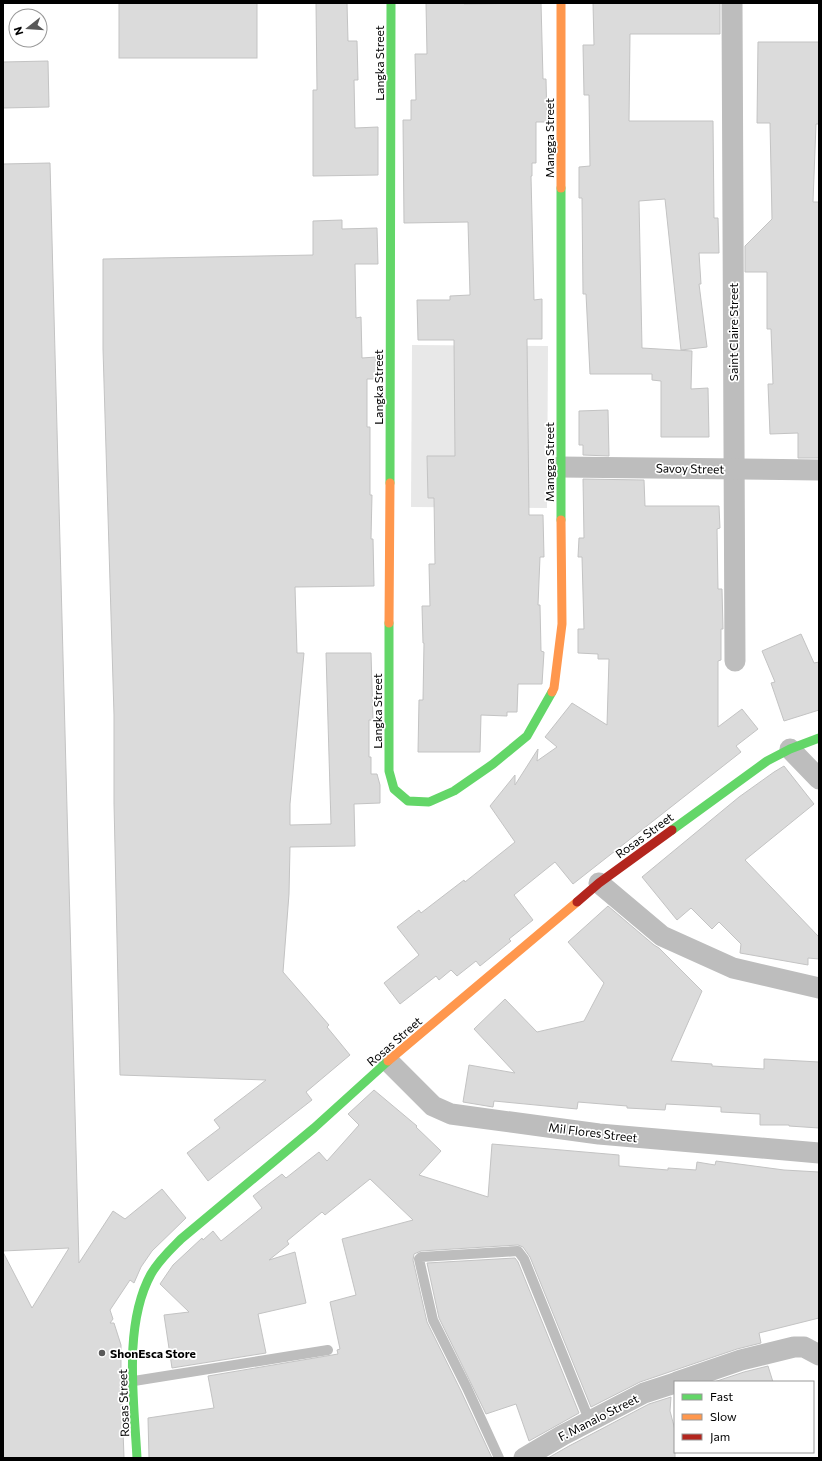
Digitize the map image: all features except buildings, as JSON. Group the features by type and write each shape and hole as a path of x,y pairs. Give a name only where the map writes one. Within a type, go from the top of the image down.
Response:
{"street":[{"name":"Langka Street","path":"389,771 392,3"},
{"name":"Mangga Street","path":"389,771 394,789 408,801 429,802 454,791 493,764 527,736 554,688 562,624 560,467 561,3"},
{"name":"Saint Claire Street","path":"732,3 735,661"},
{"name":"Savoy Street","path":"560,467 819,470"},
{"name":"Rosas Street","path":"137,1458 133,1344 136,1319 141,1298 149,1278 162,1258 181,1239 314,1128 388,1061 599,883 748,774 790,749 819,738"},
{"path":"790,749 819,779"},
{"path":"599,883 662,936 733,968 819,988"},
{"name":"Mil Flores Street","path":"388,1061 433,1106 451,1114 599,1134 819,1153"},
{"name":"F. Manalo Street","path":"679,1381 741,1360 794,1347 804,1347 819,1355"},
{"name":"F. Manalo Street","path":"524,1458 563,1435 644,1393 674,1383"}],"lane":[{"path":"500,1458 433,1320 419,1259 421,1257 518,1251 524,1259 590,1422"},
{"path":"134,1381 328,1350"}],"shaded area":[{"path":"412,345 548,346 547,508 411,507"}],"traffic: fast":[{"path":"390,483 391,3"},
{"path":"561,188 561,520"},
{"path":"389,623 389,771 394,789 408,801 429,802 454,791 493,764 527,736 552,692"},
{"path":"672,830 767,761 790,749 819,738"},
{"path":"137,1458 132,1364 133,1340 142,1294 154,1269 181,1239 314,1128 388,1061"}],"traffic: slow":[{"path":"561,3 561,188"},
{"path":"389,623 390,483"},
{"path":"552,692 554,688 562,624 561,520"},
{"path":"388,1061 577,902"}],"traffic: jam":[{"path":"577,902 599,883 672,830"}],"place":[{"name":"ShonEsca Store","path":"102,1353"}]}
